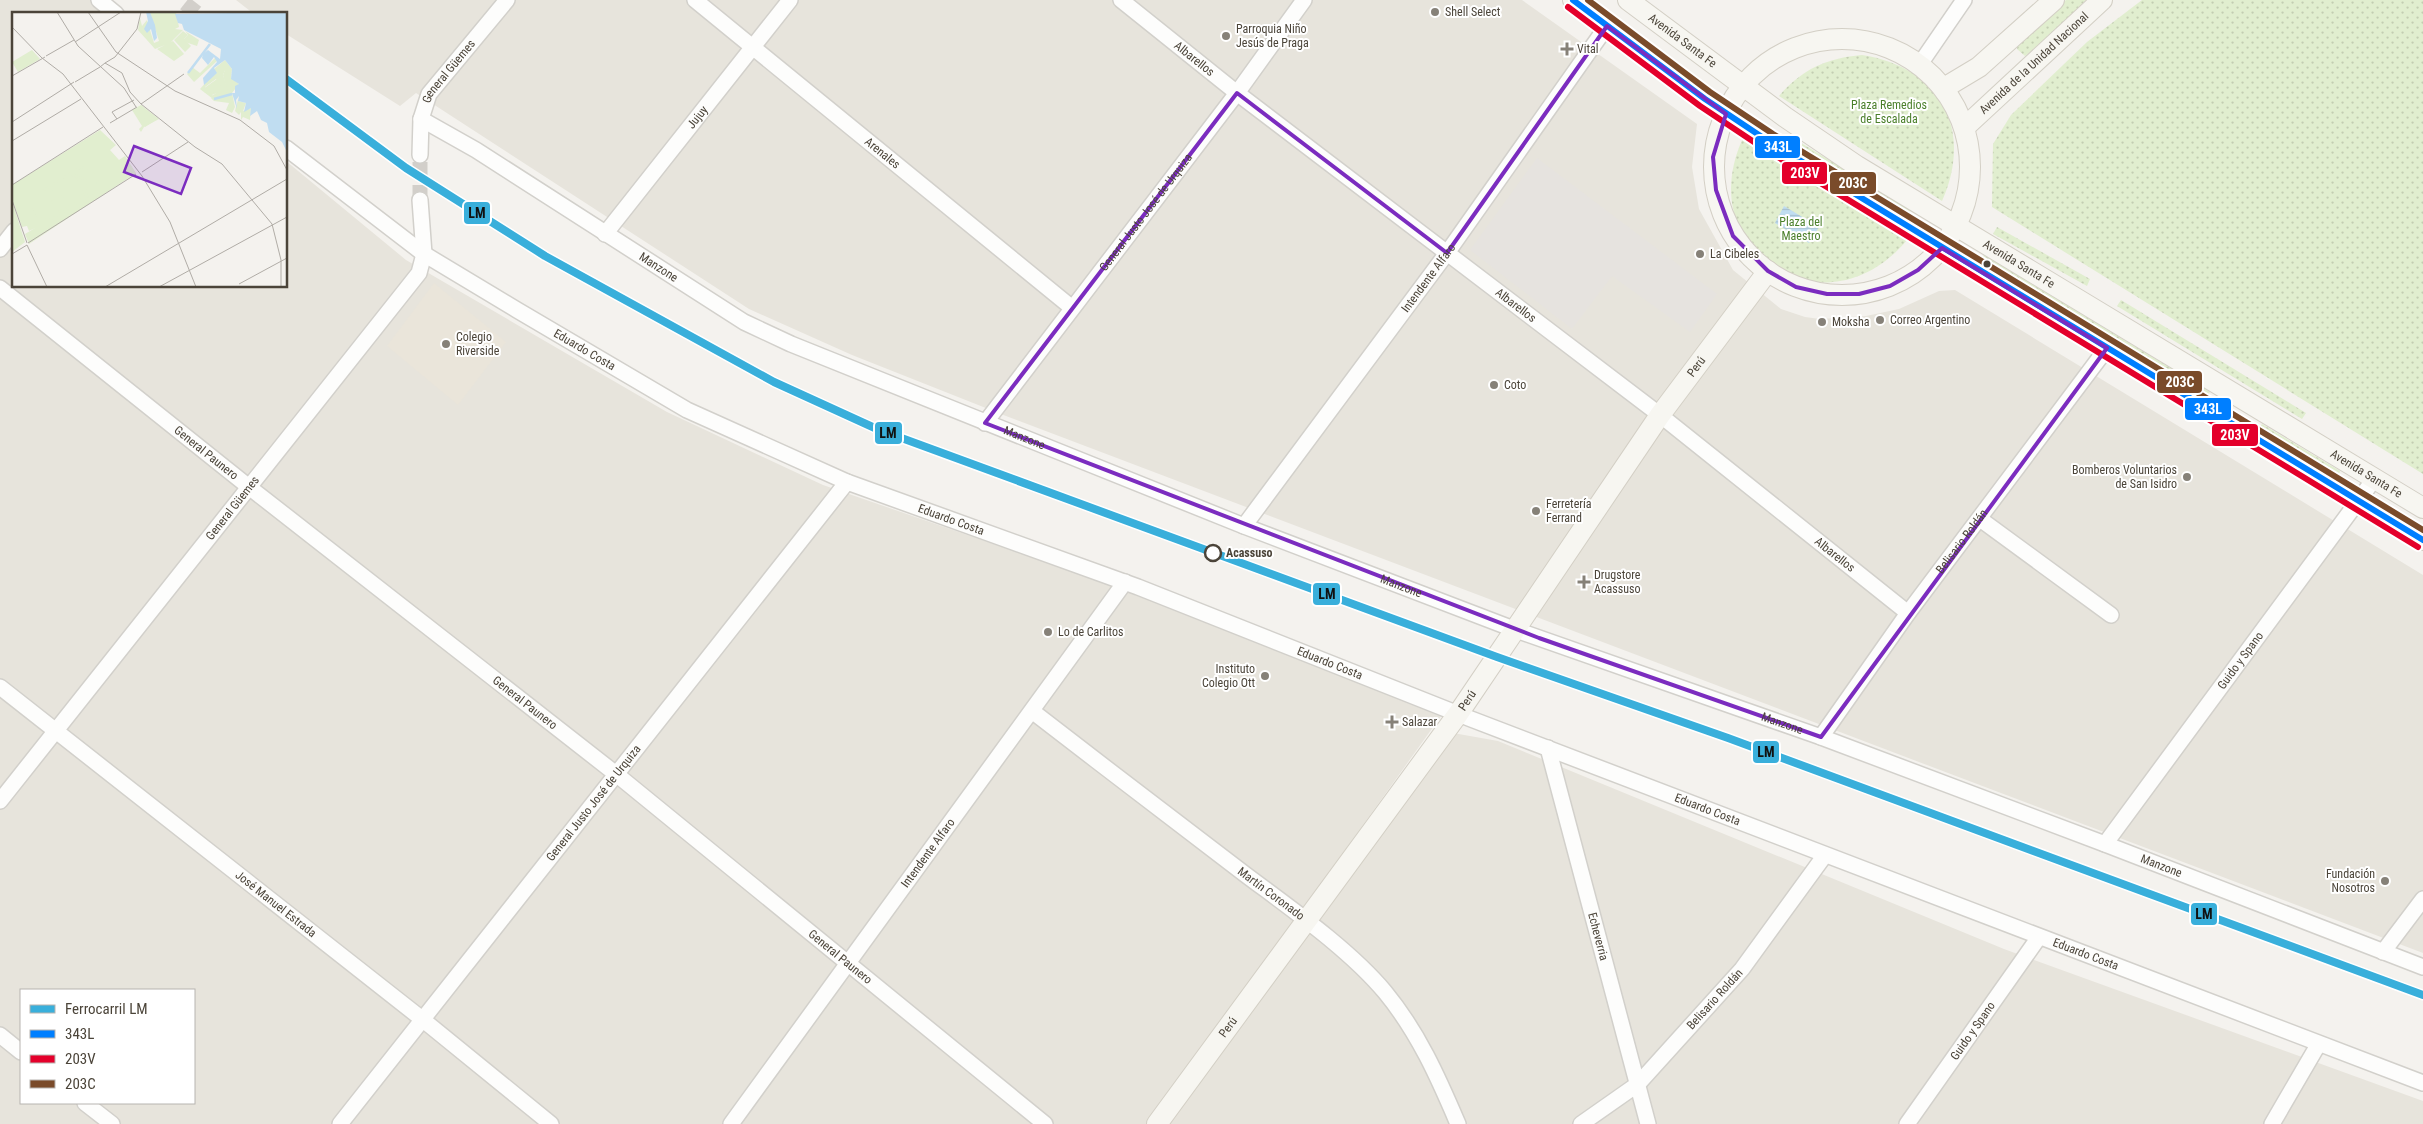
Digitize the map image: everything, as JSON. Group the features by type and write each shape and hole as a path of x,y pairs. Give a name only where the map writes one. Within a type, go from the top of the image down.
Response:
{"main road":[{"path":"1572,0 1726,114 1942,248 2423,540"},
{"name":"Avenida Santa Fe","path":"1628,0 1743,86 1857,166 2423,508"},
{"path":"1944,88 1979,67 2054,0"},
{"name":"Avenida de la Unidad Nacional","path":"1965,126 2102,0"},
{"path":"1842,39 1870,41 1896,50 1920,64 1944,88 1965,126 1971,166 1968,196 1956,227 1942,248 1918,270 1890,286 1859,294 1827,294 1796,287 1768,271 1749,255 1733,236 1722,214 1716,190 1714,157 1716,140 1726,114 1743,86 1766,64 1788,51 1814,42 1842,39"},
{"name":"Perú","path":"1157,1124 1458,714 1660,416 1768,271"},
{"path":"2227,421 2241,398"}],"street":[{"path":"99,0 114,12"},
{"name":"General Güemes","path":"420,155 420,119 429,94 507,0"},
{"name":"Arenales","path":"695,0 1071,307"},
{"name":"Jujuy","path":"605,234 790,0"},
{"name":"Albarellos","path":"1122,0 1237,93 1660,416 1908,614"},
{"name":"General Justo José de Urquiza","path":"984,423 1071,307 1237,93 1304,0"},
{"path":"1920,64 1964,0"},
{"name":"Intendente Alfaro","path":"1244,526 1447,253 1607,26"},
{"name":"Manzone","path":"420,119 476,150 744,322 800,348 1244,526 1516,630 1820,737 2105,844 2423,967"},
{"name":"Eduardo Costa","path":"288,150 424,254 686,410 847,482 1125,582 1458,714 2318,1045 2423,1083"},
{"name":"General Güemes","path":"0,801 419,272 424,254 420,200"},
{"path":"0,249 12,234"},
{"name":"General Paunero","path":"0,288 249,487 616,774 1045,1124"},
{"name":"Belisario Roldán","path":"1820,737 1908,614 2107,348"},
{"name":"Guido y Spano","path":"2105,844 2375,478"},
{"name":"General Justo José de Urquiza","path":"340,1124 847,482"},
{"path":"1980,519 2111,615"},
{"name":"Intendente Alfaro","path":"731,1124 1125,582"},
{"name":"José Manuel Estrada","path":"0,687 422,1019 551,1124"},
{"name":"Martín Coronado","path":"1032,712 1307,921 1384,991 1409,1025 1435,1069 1458,1124"},
{"name":"Echeverria","path":"1548,748 1648,1124"},
{"name":"Belisario Roldán","path":"1581,1124 1638,1084 1742,969 1825,855"},
{"path":"2383,952 2423,899"},
{"name":"Guido y Spano","path":"1906,1124 2039,937"},
{"path":"0,1035 20,1051"},
{"path":"2272,1124 2318,1045"},
{"path":"86,1104 112,1124"}],"highlighted area":[{"path":"1607,26 1726,114 1713,157 1716,190 1733,236 1768,271 1796,287 1827,294 1859,294 1890,286 1918,270 1942,248 2107,348 1821,737 1539,638 985,423 1237,93 1447,253"}],"shaded area":[{"path":"0,0 90,0 105,12 12,12 12,288 288,288 288,163 406,260 667,412 823,485 1112,585 1441,716 1149,1124 0,1124"},
{"path":"236,0 1522,0 1697,124 1692,167 1699,209 1733,270 1781,309 1805,317 1820,319 1866,316 1899,309 1939,291 1955,290 2423,575 2423,953 1006,416 852,355 749,309 416,93 400,106 288,35 288,12 251,12"},
{"path":"1537,158 1717,294 1690,332 1612,276 1572,329 1470,250"},
{"name":"Colegio Riverside","path":"434,283 506,342 458,405 387,346"},
{"path":"1453,733 1498,741 2004,949 2423,1101 2423,1124 1169,1124"}],"green space":[{"path":"2066,0 2086,0 2047,38 2025,56 2017,49 2018,43"},
{"path":"2142,0 2423,0 2423,474 1992,207 1993,144 2011,115 2087,42"},
{"name":"Plaza Remedios de Escalada","path":"1862,55 1889,62 1912,73 1930,87 1943,106 1951,126 1954,150 1951,175 1942,201 1779,96 1797,79 1816,66 1838,59"},
{"name":"Plaza del Maestro","path":"1743,138 1907,240 1875,268 1840,281 1806,281 1775,268 1750,246 1735,216 1732,179"},
{"path":"1793,138 1911,210 1908,215 1791,143"},
{"path":"1997,227 2090,279 2087,286 1993,234"},
{"path":"1984,255 2210,392 2207,396 1981,258"},
{"path":"2121,300 2306,413 2302,419 2117,306"},
{"path":"2262,424 2340,471 2339,474 2260,427"}],"water":[{"path":"1784,206 1819,227 1809,243 1775,223"}],"tunnel":[{"path":"188,12 197,0"},
{"path":"420,155 420,200"}],"rail line":[{"name":"LM","path":"288,80 406,168 545,256 774,382 877,429 1497,657 1728,738 2423,995"}],"transit line":[{"name":"343L","path":"1573,0 1705,99 1768,141 2423,540"},
{"name":"203C","path":"1588,0 1710,92 1773,134 2423,530"},
{"name":"203V","path":"1568,7 1700,106 1763,148 2418,547"}],"place":[{"name":"Shell Select","path":"1435,12"},
{"name":"Parroquia Niño Jesús de Praga","path":"1226,36"},
{"name":"Vital","path":"1567,49"},
{"name":"La Cibeles","path":"1700,254"},
{"name":"Correo Argentino","path":"1880,320"},
{"name":"Moksha","path":"1822,322"},
{"name":"Colegio Riverside","path":"446,344"},
{"name":"Coto","path":"1494,385"},
{"name":"Bomberos Voluntarios de San Isidro","path":"2187,477"},
{"name":"Ferretería Ferrand","path":"1536,511"},
{"name":"Acassuso","path":"1213,553"},
{"name":"Drugstore Acassuso","path":"1584,582"},
{"name":"Lo de Carlitos","path":"1048,632"},
{"name":"Instituto Colegio Ott","path":"1265,676"},
{"name":"Salazar","path":"1392,722"},
{"name":"Fundación Nosotros","path":"2385,881"}]}
